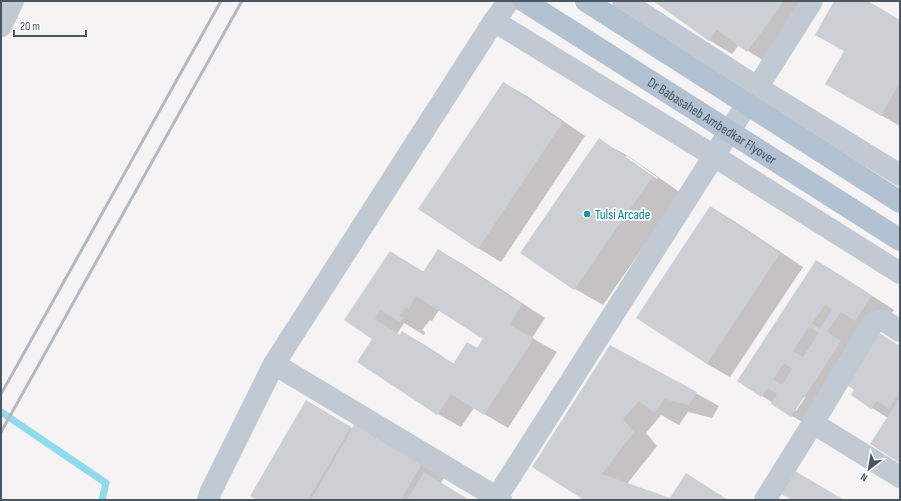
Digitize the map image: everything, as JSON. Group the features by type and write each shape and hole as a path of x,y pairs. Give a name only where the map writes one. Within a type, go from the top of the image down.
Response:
{"main road":[{"name":"Dr Babasaheb Ambedkar Flyover","path":"524,1 900,240"},
{"path":"586,1 900,202"}],"street":[{"path":"1,24 13,1"},
{"path":"208,500 211,491 274,364 494,21 509,1"},
{"path":"623,1 900,175"},
{"path":"274,364 499,499 757,86 812,1"},
{"path":"494,21 714,156 900,273"},
{"path":"765,500 873,323 883,320 900,331"},
{"path":"813,423 900,477"}],"building":[{"path":"653,1 784,1 747,52 717,30 709,41"},
{"path":"834,1 868,1 900,20 900,82 881,116 825,84 844,51 815,35"},
{"path":"503,82 563,122 478,249 418,209"},
{"name":"Tulsi Arcade","path":"599,138 653,176 574,290 520,253"},
{"path":"710,206 780,253 707,364 636,318"},
{"path":"438,249 522,304 509,325 534,338 484,415 451,394 437,415 357,362 372,339 344,320 390,251 423,272","holes":["416,296 483,339 477,348 467,342 453,364 402,331 400,335 375,319 380,310 400,322 403,318 400,316 406,307 409,309"]},
{"path":"816,260 871,296 855,321 841,312 827,332 841,341 791,417 771,404 777,394 768,388 761,397 737,381","holes":["825,305 832,310 820,329 812,323","809,327 819,333 803,357 793,351","784,363 792,369 782,385 773,379"]},
{"path":"875,330 900,347 900,392 889,409 877,401 871,409 851,395 854,390 841,381"},
{"path":"610,345 697,392 689,405 664,399 655,413 639,401 623,419 634,432 602,474 670,498 686,473 728,500 584,500 532,467"},
{"path":"900,397 900,463 870,444"},
{"path":"306,400 351,427 308,500 258,500 250,496"},
{"path":"355,423 423,462 401,500 311,500"},
{"path":"790,468 844,500 792,500 776,491"},
{"path":"424,472 469,500 407,500"}],"waterway":[{"path":"1,412 106,483 102,500"}],"railway":[{"path":"1,394 221,1"},
{"path":"1,432 242,1"}],"place":[{"name":"Tulsi Arcade","path":"587,214"}]}
